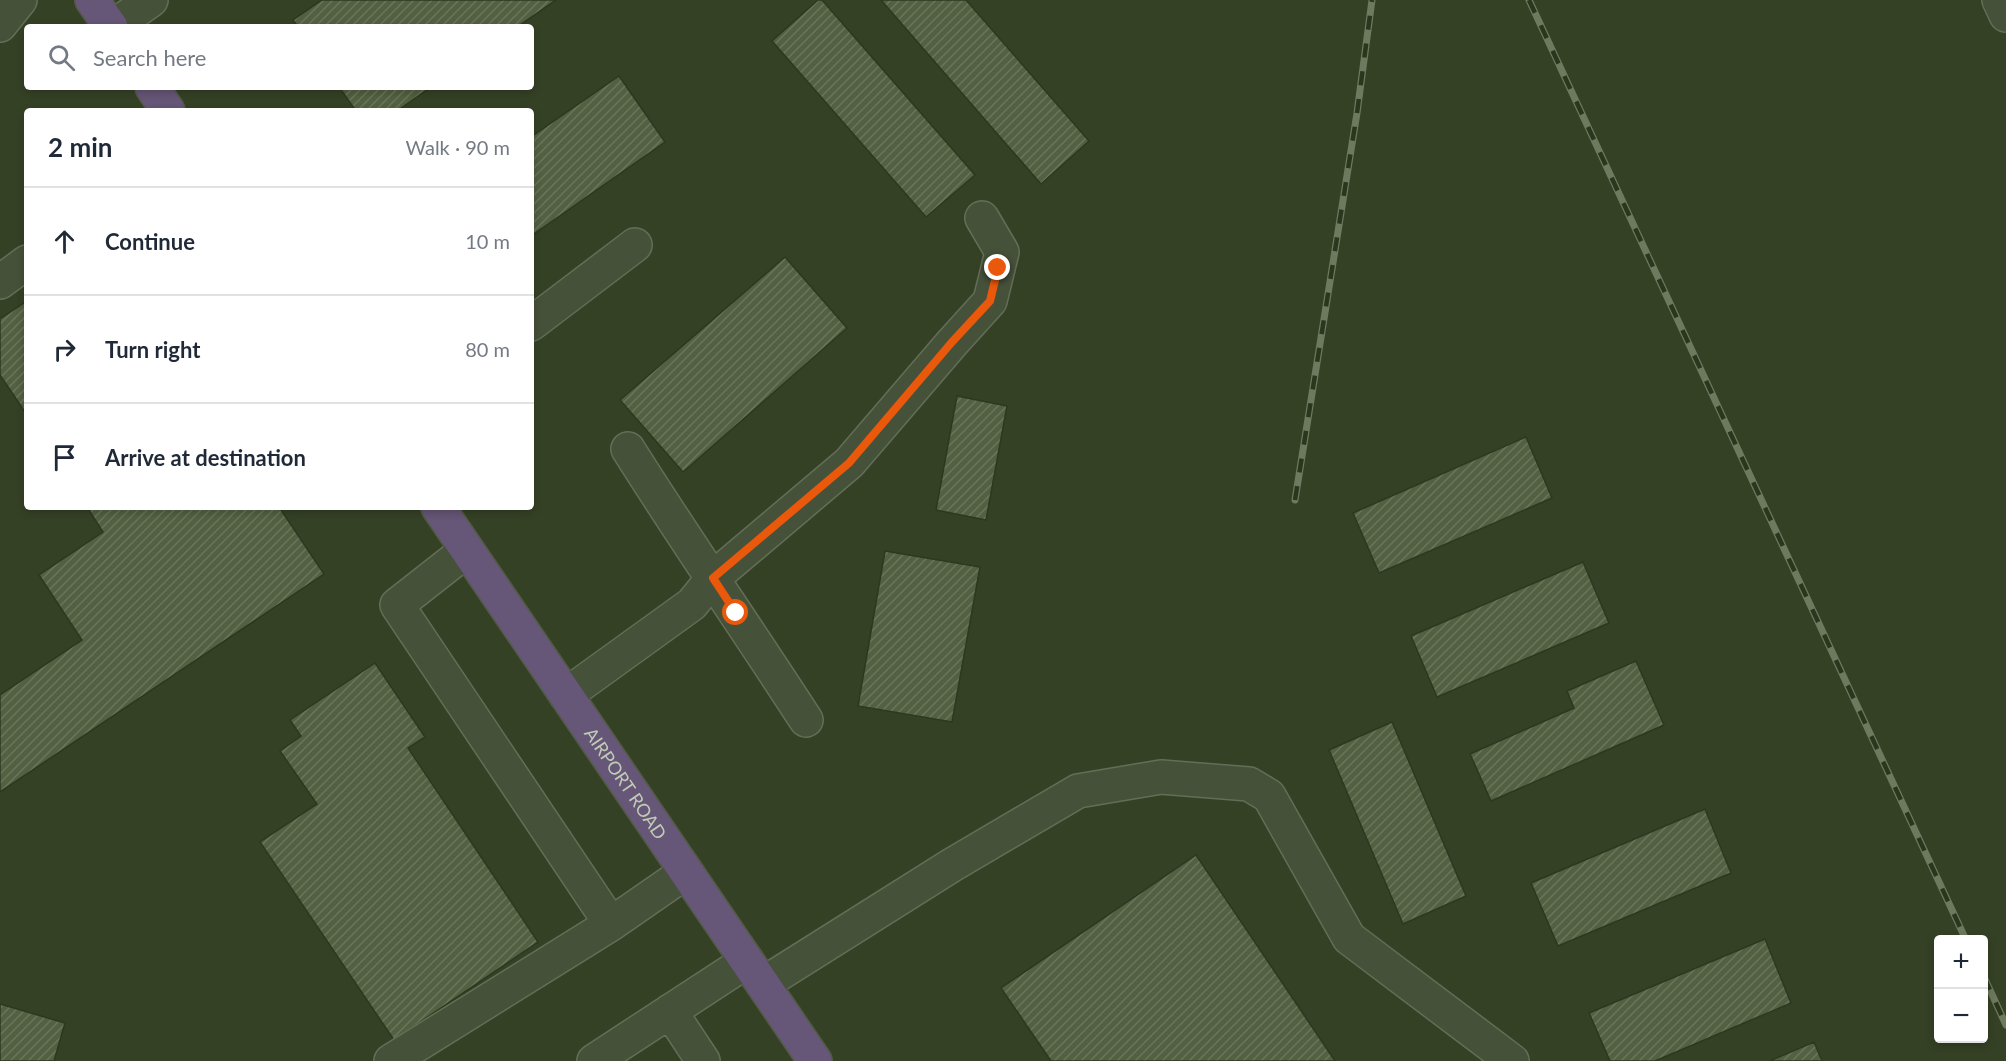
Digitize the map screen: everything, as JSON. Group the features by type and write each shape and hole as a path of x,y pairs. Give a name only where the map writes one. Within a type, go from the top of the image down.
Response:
{"highway":[{"path":"92,0 110,24"},
{"path":"154,90 166,108"},
{"name":"AIRPORT ROAD","path":"440,510 815,1061"}],"street":[{"path":"0,25 20,0"},
{"path":"116,24 151,0"},
{"path":"1999,0 2006,15"},
{"path":"566,695 692,604 713,578 849,463 990,301 1002,252 982,218"},
{"path":"534,322 635,245"},
{"path":"0,282 24,264"},
{"path":"628,449 686,541 713,578 806,720"},
{"path":"467,550 397,605 611,924"},
{"path":"594,1061 670,1011 755,973 952,865 1078,791 1161,777 1249,784 1269,796 1349,938 1512,1061"},
{"path":"391,1061 611,924 687,872"},
{"path":"670,1011 703,1061"}],"building":[{"path":"322,0 556,0 521,24 296,24 293,20"},
{"path":"818,0 822,0 975,175 926,217 772,41"},
{"path":"881,0 966,0 1089,141 1041,184"},
{"path":"619,76 665,142 534,234 534,135"},
{"path":"341,90 427,90 401,108 354,108"},
{"path":"785,257 847,328 683,472 620,400"},
{"path":"24,303 24,411 0,375 0,319"},
{"path":"957,396 1007,406 986,520 936,510"},
{"path":"1526,437 1552,498 1379,573 1353,513"},
{"path":"89,510 281,510 324,574 0,792 0,695 82,640 39,575 103,532"},
{"path":"885,551 980,567 952,722 858,706"},
{"path":"1583,562 1609,623 1437,697 1411,636"},
{"path":"1636,661 1664,725 1491,801 1470,754 1574,708 1567,691"},
{"path":"375,663 425,737 408,748 538,942 394,1040 260,842 317,804 280,751 301,736 290,720"},
{"path":"1392,722 1466,896 1403,924 1329,750"},
{"path":"1705,809 1731,873 1558,946 1531,883"},
{"path":"1196,855 1335,1061 1051,1061 1001,988"},
{"path":"1765,939 1791,1003 1655,1061 1610,1061 1589,1013"},
{"path":"0,1004 65,1023 54,1061 0,1061"},
{"path":"1814,1042 1822,1061 1770,1061"}],"railway":[{"path":"1295,500 1357,113 1372,0"},
{"path":"1529,0 1964,935"},
{"path":"1988,986 2006,1025"}],"route":[{"path":"736,613 713,578 849,463 990,301 998,268"}]}
